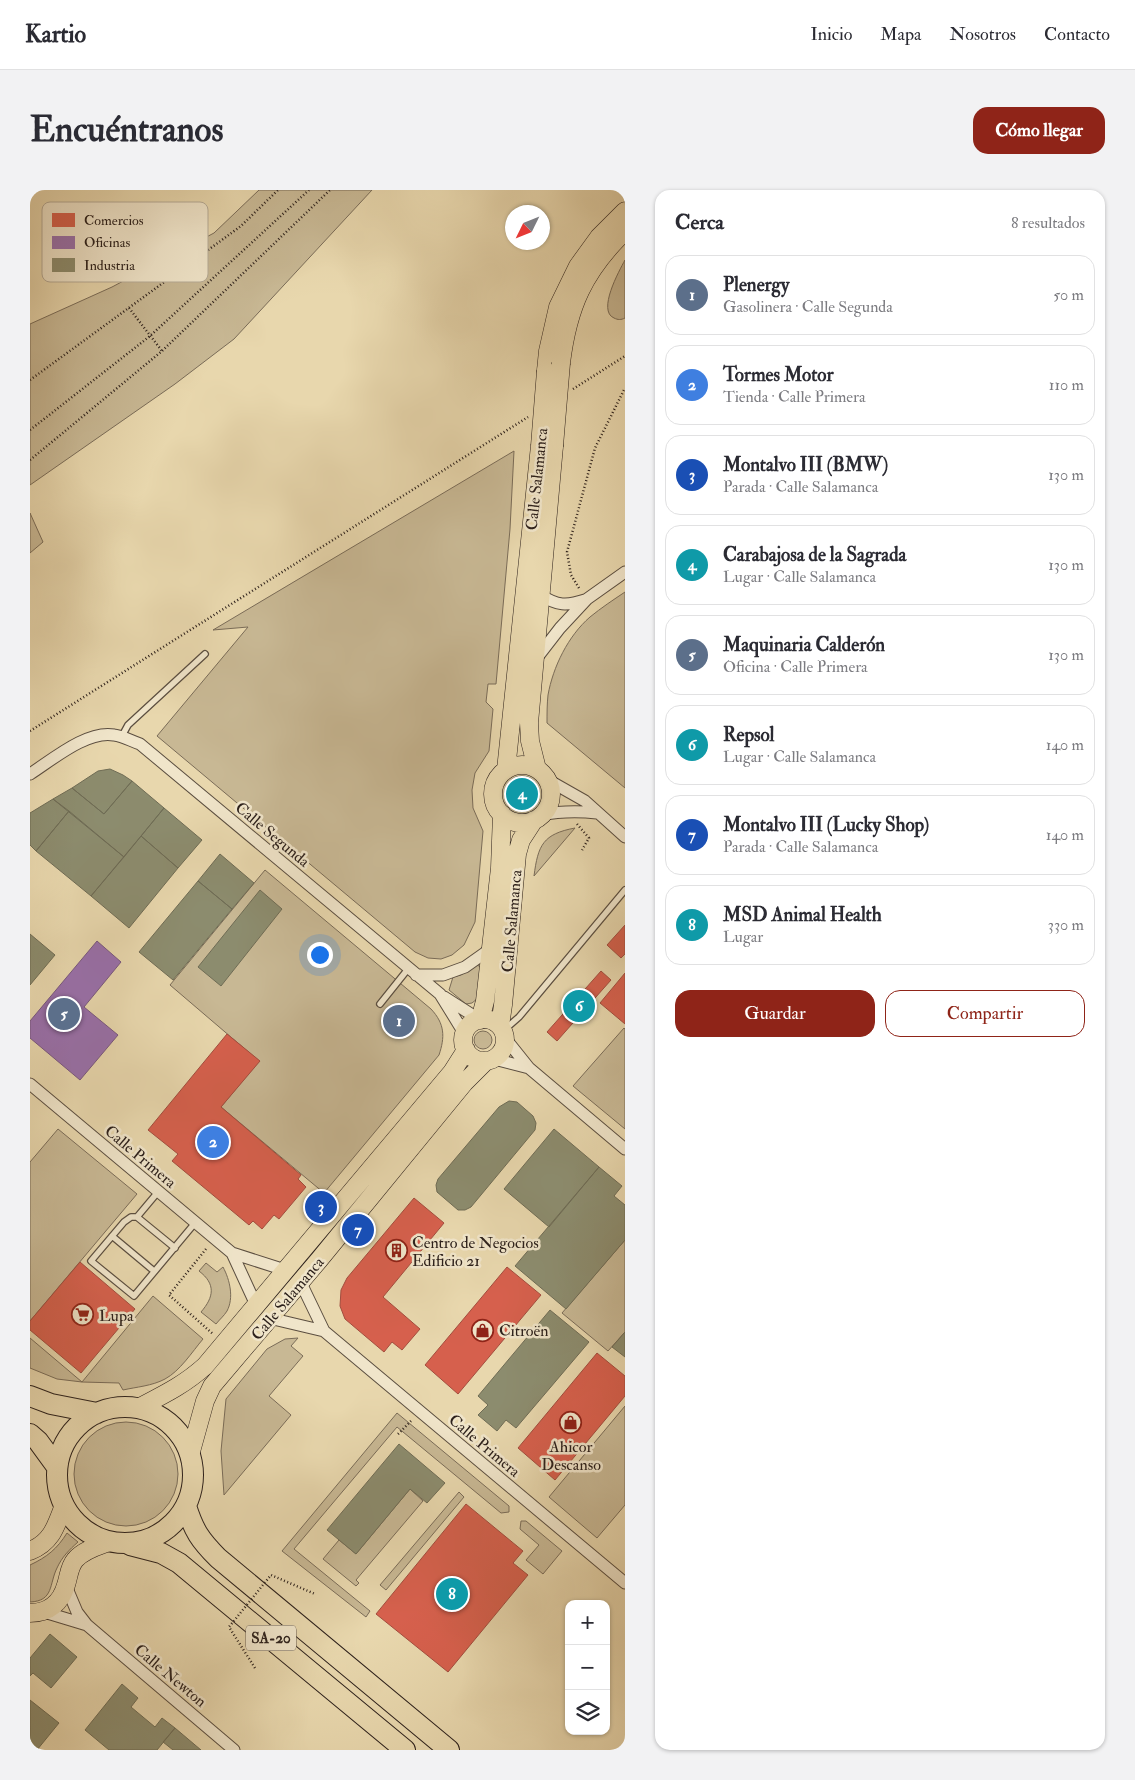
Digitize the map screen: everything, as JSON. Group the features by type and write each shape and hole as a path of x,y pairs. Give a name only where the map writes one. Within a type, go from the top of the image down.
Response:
{"highway":[{"name":"SA-20","path":"30,1396 51,1404 97,1413"},
{"name":"SA-20","path":"118,1542 150,1539 171,1526 186,1506 192,1490 194,1472 190,1455 179,1433 161,1417 138,1408 117,1407 97,1413 78,1426 64,1444 58,1467 58,1486 64,1505 72,1517 82,1528 95,1536 118,1542 161,1553 179,1563 405,1750"},
{"path":"30,1434 38,1441 58,1467"},
{"name":"SA-20","path":"186,1506 193,1528 204,1544 218,1558 449,1750"}],"main road":[{"name":"Calle Salamanca","path":"542,774 530,741 529,723 541,595 547,446 553,367 550,342 558,307 578,266 599,237 625,211"},
{"name":"Calle Salamanca","path":"553,367 572,307 580,289 591,269 609,246 625,231"},
{"name":"Calle Salamanca","path":"506,770 547,446"},
{"path":"525,765 542,774 550,788 550,803 538,818 520,822 507,818 502,814 495,803 494,790 497,779 506,770 512,766 525,765"},
{"name":"Calle Salamanca","path":"480,1020 485,1001 489,950 500,868 502,814"},
{"name":"Calle Salamanca","path":"503,1032 503,1005 517,854 521,840 538,818"},
{"path":"480,1020 491,1020 503,1032 503,1050 490,1060 474,1059 465,1042 470,1026 480,1020"},
{"name":"Calle Salamanca","path":"138,1408 176,1388 205,1366 452,1072 465,1042"},
{"name":"Calle Salamanca","path":"190,1455 205,1400 212,1386 464,1083 490,1060"},
{"path":"30,1551 40,1547 55,1529 64,1505"},
{"path":"37,1612 57,1604 76,1558 92,1548 118,1542"}],"street":[{"path":"535,660 560,628 587,599 625,572"},
{"path":"541,595 553,603 571,604 587,599"},
{"name":"Calle Segunda","path":"30,774 78,744 102,734 122,736 140,744 412,972 440,994 480,1020"},
{"path":"542,774 585,801 625,837"},
{"path":"538,818 560,811 597,813"},
{"path":"412,972 443,975 464,967 489,950"},
{"name":"Calle Segunda","path":"440,994 465,1042"},
{"path":"503,1032 529,1068 625,1149"},
{"path":"490,1060 529,1068"},
{"name":"Calle Primera","path":"30,1084 232,1253 286,1270"},
{"name":"Calle Primera","path":"232,1253 256,1305"},
{"name":"Calle Primera","path":"300,1281 324,1331 625,1583"},
{"name":"Calle Primera","path":"269,1318 324,1331"},
{"name":"Calle Newton","path":"66,1586 77,1612 86,1625 234,1750"},
{"name":"Calle Newton","path":"37,1612 86,1625"}],"lane":[{"path":"122,736 128,725 205,654"},
{"path":"503,1032 519,1017 625,890"},
{"path":"380,1004 412,972"},
{"path":"137,1217 158,1192"},
{"path":"174,1248 137,1217 131,1217 124,1222 91,1261 134,1296 195,1223"},
{"path":"112,1236 154,1271"}],"path":[{"path":"208,250 241,226 278,190"},
{"path":"30,430 150,336 309,190"},
{"path":"30,460 162,351 330,190"},
{"path":"30,380 165,282"},
{"path":"129,308 162,351"},
{"path":"566,393 625,356"},
{"path":"579,588 571,575 567,552 595,448 625,388"},
{"path":"30,731 532,414"},
{"path":"577,824 589,838 582,850"},
{"path":"206,1250 169,1295 213,1334"},
{"path":"398,1434 410,1421"},
{"path":"255,1668 229,1627 271,1574 315,1594"}],"shaded area":[{"path":"259,190 372,190 234,339 175,384 30,485 30,324 121,282 208,282 208,236 214,233"},
{"path":"625,260 625,318 618,319 609,314 608,299 614,281"},
{"path":"514,451 510,529 496,684 488,684 486,702 493,709 489,751 475,773 472,790 473,808 483,831 475,922 464,945 452,955 441,959 428,958 415,952 157,736 248,627 213,630"},
{"path":"30,513 43,542 30,553"},
{"path":"625,592 625,788 547,723 550,684 568,643 590,617"},
{"path":"522,776 534,781 539,793 534,805 522,810 510,805 505,793 510,781"},
{"path":"575,828 534,876 540,849 544,843 556,834"},
{"path":"265,870 431,1009 441,1025 443,1036 439,1055 324,1193 221,1107 259,1061 170,985"},
{"path":"477,965 481,967 477,999 472,1003 466,1004 449,990 453,977 461,975"},
{"path":"625,1029 625,1129 573,1086"},
{"path":"479,1031 487,1031 492,1036 490,1047 479,1049 474,1044 474,1036"},
{"path":"58,1129 137,1194 30,1321 30,1162"},
{"path":"625,1240 625,1332 608,1351 562,1313"},
{"path":"206,1263 217,1272 223,1267 230,1289 229,1306 226,1313 216,1324 201,1312 211,1296 211,1286 199,1271"},
{"path":"153,1296 203,1339 176,1371 155,1383 123,1390 119,1383 82,1382"},
{"path":"30,1338 82,1382 57,1379 30,1368"},
{"path":"298,1338 291,1346 303,1356 269,1396 291,1415 224,1495 221,1451 226,1399 267,1349 285,1339"},
{"path":"625,1406 625,1505 597,1538 549,1497"},
{"path":"397,1413 509,1506 509,1512 501,1513 397,1427 294,1549 370,1611 366,1617 282,1551"},
{"path":"126,1422 146,1426 163,1437 174,1454 178,1474 174,1494 163,1511 146,1522 126,1526 106,1522 89,1511 78,1494 74,1474 78,1454 89,1437 106,1426"},
{"path":"410,1489 423,1501 356,1580 359,1583 356,1586 323,1559 339,1540 356,1554"},
{"path":"459,1492 464,1497 386,1590 380,1585"},
{"path":"521,1521 526,1521 562,1551 543,1574 526,1560 539,1545 520,1529"},
{"path":"67,1533 78,1542 59,1564 47,1595 43,1599 30,1602 30,1565 51,1552"}],"building: Comercios":[{"path":"625,925 625,954 621,958 607,945"},
{"path":"601,971 611,980 557,1041 547,1032"},
{"path":"625,973 625,1024 600,1003"},
{"path":"227,1034 260,1061 221,1107 301,1175 298,1179 306,1187 279,1219 274,1215 262,1229 253,1221 249,1225 172,1161 178,1154 148,1130"},
{"name":"Centro de Negocios Edificio 21","path":"414,1198 444,1223 383,1297 420,1329 402,1350 392,1342 384,1352 345,1319 340,1306 341,1290 347,1278"},
{"name":"Lupa","path":"80,1262 135,1309 81,1373 30,1330 30,1321"},
{"name":"Citroën","path":"507,1267 541,1295 458,1394 425,1365"},
{"name":"Ahicor Descanso","path":"597,1353 625,1376 625,1396 555,1480 518,1448"},
{"path":"466,1504 523,1551 513,1563 528,1575 448,1672 376,1614"}],"building: Oficinas":[{"path":"97,941 121,962 84,1007 118,1035 80,1080 30,1038 30,1021"}],"building: Industria":[{"path":"110,769 132,781 104,814 72,788 98,771"},
{"path":"132,781 164,808 124,857 53,799 72,788 104,814"},
{"path":"53,799 69,811 36,851 30,845 30,813"},
{"path":"164,808 202,840 178,868 141,836"},
{"path":"69,811 124,857 91,896 36,851"},
{"path":"141,836 178,868 129,928 91,896"},
{"path":"220,854 254,883 232,909 198,881"},
{"path":"198,881 232,909 173,980 139,952"},
{"path":"260,890 282,909 221,986 198,967"},
{"path":"30,934 55,955 30,985"},
{"path":"509,1101 517,1102 533,1116 536,1123 535,1130 471,1207 465,1210 458,1210 437,1192 436,1185 438,1179 499,1107"},
{"path":"554,1129 599,1167 549,1227 504,1189"},
{"path":"599,1167 622,1186 614,1196 625,1205 625,1240 566,1309 515,1266"},
{"path":"550,1310 589,1342 516,1428 506,1420 497,1431 478,1415 488,1405 478,1396"},
{"path":"625,1332 625,1357 612,1347"},
{"path":"399,1444 445,1483 427,1503 410,1489 356,1554 327,1530"},
{"path":"50,1634 77,1657 51,1688 33,1673 30,1676 30,1658"},
{"path":"122,1684 138,1698 131,1707 155,1727 162,1718 175,1728 157,1750 109,1750 85,1730"},
{"path":"30,1700 59,1723 37,1750 30,1750"},
{"path":"175,1728 201,1750 173,1750 163,1742"}],"place":[{"name":"Carabajosa de la Sagrada","path":"522,794"},
{"name":"Repsol","path":"579,1006"},
{"name":"Maquinaria Calderón","path":"64,1014"},
{"name":"Plenergy","path":"399,1021"},
{"name":"Tormes Motor","path":"213,1142"},
{"name":"Montalvo III (BMW)","path":"321,1207"},
{"name":"Montalvo III (Lucky Shop)","path":"358,1230"},
{"name":"Centro de Negocios Edificio 21","path":"396,1251"},
{"name":"Lupa","path":"83,1315"},
{"name":"Citroën","path":"483,1330"},
{"name":"Ahicor Descanso","path":"571,1422"},
{"name":"MSD Animal Health","path":"452,1594"}]}
